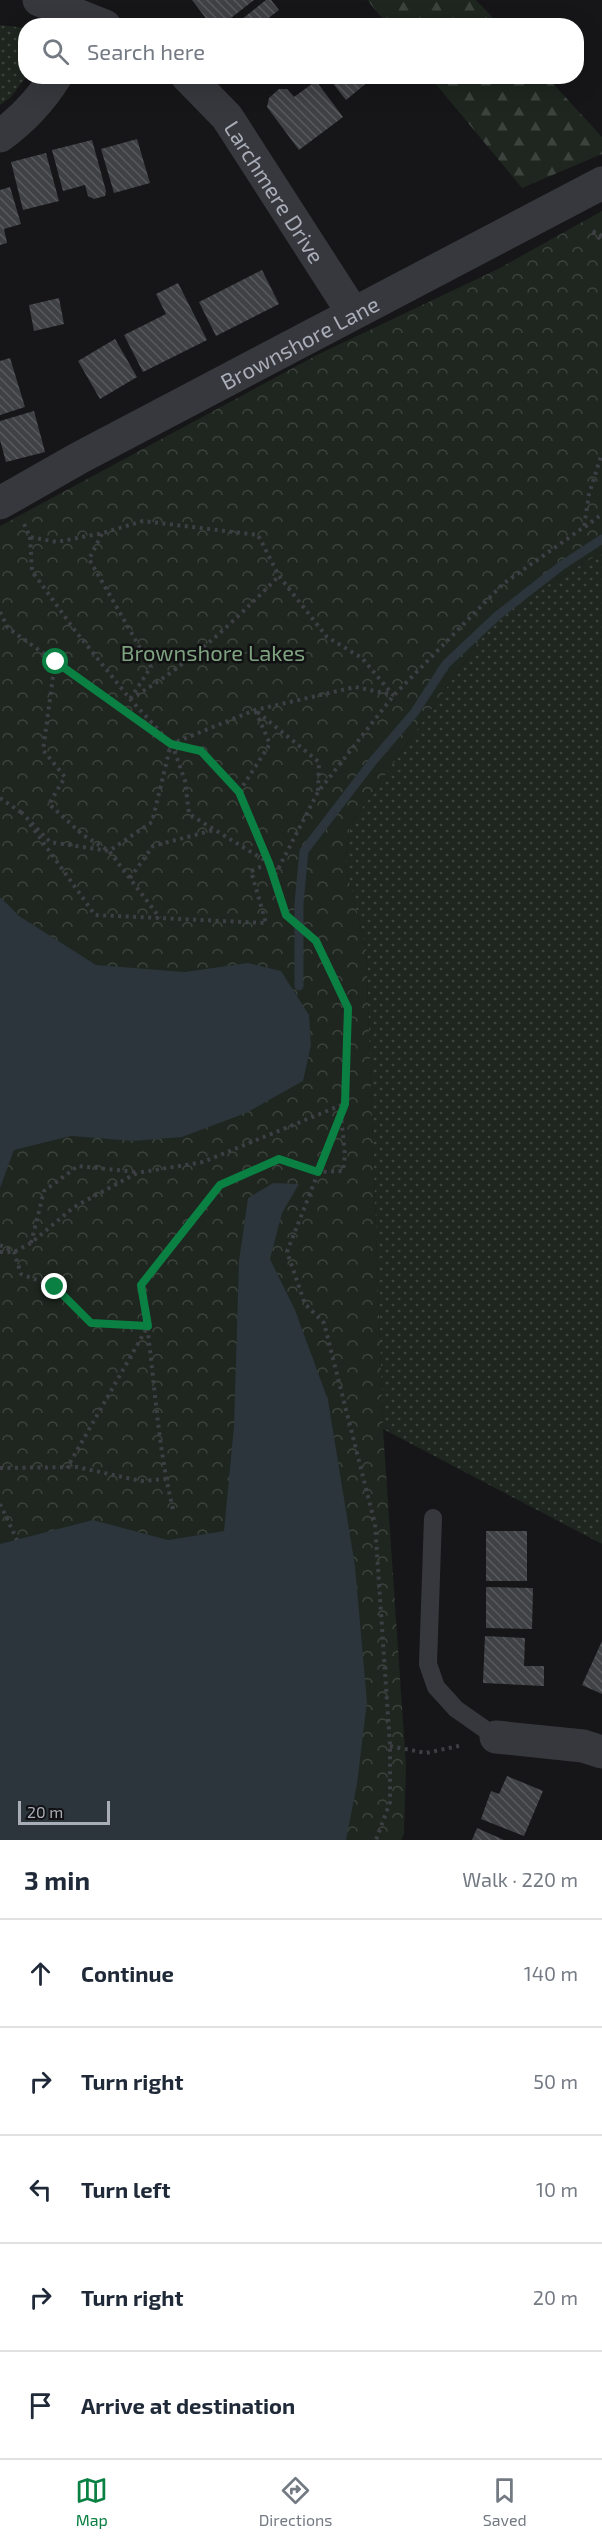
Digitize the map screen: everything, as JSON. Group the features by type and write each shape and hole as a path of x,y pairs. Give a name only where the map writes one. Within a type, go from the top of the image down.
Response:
{"street":[{"path":"39,0 78,18"},
{"path":"0,136 16,124 50,84"},
{"name":"Larchmere Drive","path":"196,84 227,117 353,313"},
{"name":"Brownshore Lane","path":"10,510 79,458 602,183"},
{"path":"496,1737 583,1746 602,1752"}],"lane":[{"path":"433,1518 428,1664 436,1687 456,1709 496,1737"}],"path":[{"path":"602,236 591,230 602,241"},
{"path":"584,527 589,494 602,453"},
{"path":"10,510 30,537 32,570 73,628 130,699 171,744 185,781 189,814 269,863"},
{"path":"274,878 276,870 318,792 394,695 503,584 602,514"},
{"path":"30,537 57,542 103,533 143,521 258,535 279,576 327,637 362,658 394,695"},
{"path":"103,533 89,559 151,667 130,699"},
{"path":"130,699 167,677 221,633 279,576"},
{"path":"0,612 8,628"},
{"path":"0,625 8,628 171,744 201,751 239,792 269,863 286,915 316,941 348,1008 345,1104 287,1252 305,1304 324,1323 375,1524 390,1746 390,1802 376,1840"},
{"path":"56,662 43,750 65,777 49,804 83,836 108,851 160,918"},
{"path":"171,744 255,710 354,687 394,695"},
{"path":"255,710 319,762 318,792"},
{"path":"239,792 270,744 255,710"},
{"path":"0,798 21,812 50,842 108,851 152,822 171,744"},
{"path":"21,812 95,915 266,923 251,871 269,863"},
{"path":"130,878 153,846 214,830"},
{"path":"31,1243 44,1191 78,1166 137,1173 203,1162 345,1104"},
{"path":"173,1509 165,1479 148,1326 141,1285 220,1185 279,1159 318,1172 343,1171 345,1155 341,1115"},
{"path":"0,1252 14,1252 31,1243 74,1207 137,1173"},
{"path":"0,1245 14,1252 21,1274 55,1287 91,1323 148,1326"},
{"path":"67,1468 148,1326"},
{"path":"0,1468 77,1467 141,1481 165,1479"},
{"path":"0,1504 17,1540"},
{"path":"390,1746 426,1753 496,1737"}],"green space":[{"path":"367,0 476,0 493,18 382,18"},
{"path":"0,25 18,27 18,84 21,84 11,97 0,105"},
{"path":"436,84 553,84 602,137 602,154 522,188"},
{"name":"Brownshore Lakes","path":"602,211 602,552 497,616 350,825 345,865 366,948 383,1429 406,1765 404,1834 401,1840 0,1840 0,526 317,355 498,269"},
{"path":"602,552 602,1544 383,1429 366,948 345,865 350,825 497,616"}],"shaded area":[{"path":"0,897 19,916 96,965 185,972 248,963 281,971 309,1015 311,1045 303,1081 246,1113 182,1137 133,1141 71,1136 14,1150 0,1188"},
{"path":"273,1183 299,1184 282,1213 270,1259 295,1310 328,1400 355,1566 367,1702 357,1784 346,1840 0,1840 0,1544 93,1520 168,1540 224,1531 234,1426 239,1261 248,1198"}],"building":[{"path":"192,0 254,0 231,18 206,18"},
{"path":"266,0 271,0 279,10 269,18 243,18"},
{"path":"312,84 318,84 343,117 299,150 267,107 269,98 279,89 287,89 294,97"},
{"path":"333,84 365,84 346,100"},
{"path":"137,139 150,183 114,193 101,149"},
{"path":"92,140 106,191 105,196 94,199 88,196 85,185 63,191 52,150"},
{"path":"46,153 59,201 23,210 11,162"},
{"path":"10,187 21,224 4,229 7,243 0,245 0,190"},
{"path":"262,270 279,304 216,336 199,302"},
{"path":"178,283 207,340 143,372 124,335 166,314 156,294"},
{"path":"59,298 64,324 34,331 29,305"},
{"path":"115,339 137,377 100,399 78,361"},
{"path":"10,358 25,407 0,415 0,361"},
{"path":"34,411 45,452 6,462 0,440 0,421"},
{"path":"486,1531 527,1531 527,1581 486,1581"},
{"path":"486,1587 533,1588 532,1629 486,1628"},
{"path":"485,1636 525,1638 524,1666 544,1666 544,1686 483,1683"},
{"path":"602,1641 602,1694 582,1685"},
{"path":"507,1776 543,1791 524,1836 481,1819 491,1791 499,1794"},
{"path":"477,1828 504,1840 472,1840"}],"waterway":[{"path":"299,986 299,903 304,851 373,761 414,713 446,664 497,616 561,566 602,539"}],"route":[{"path":"55,1287 91,1323 148,1326 141,1285 220,1185 279,1159 318,1172 345,1104 348,1008 316,941 286,915 269,863 239,792 201,751 171,744 56,662"}]}
